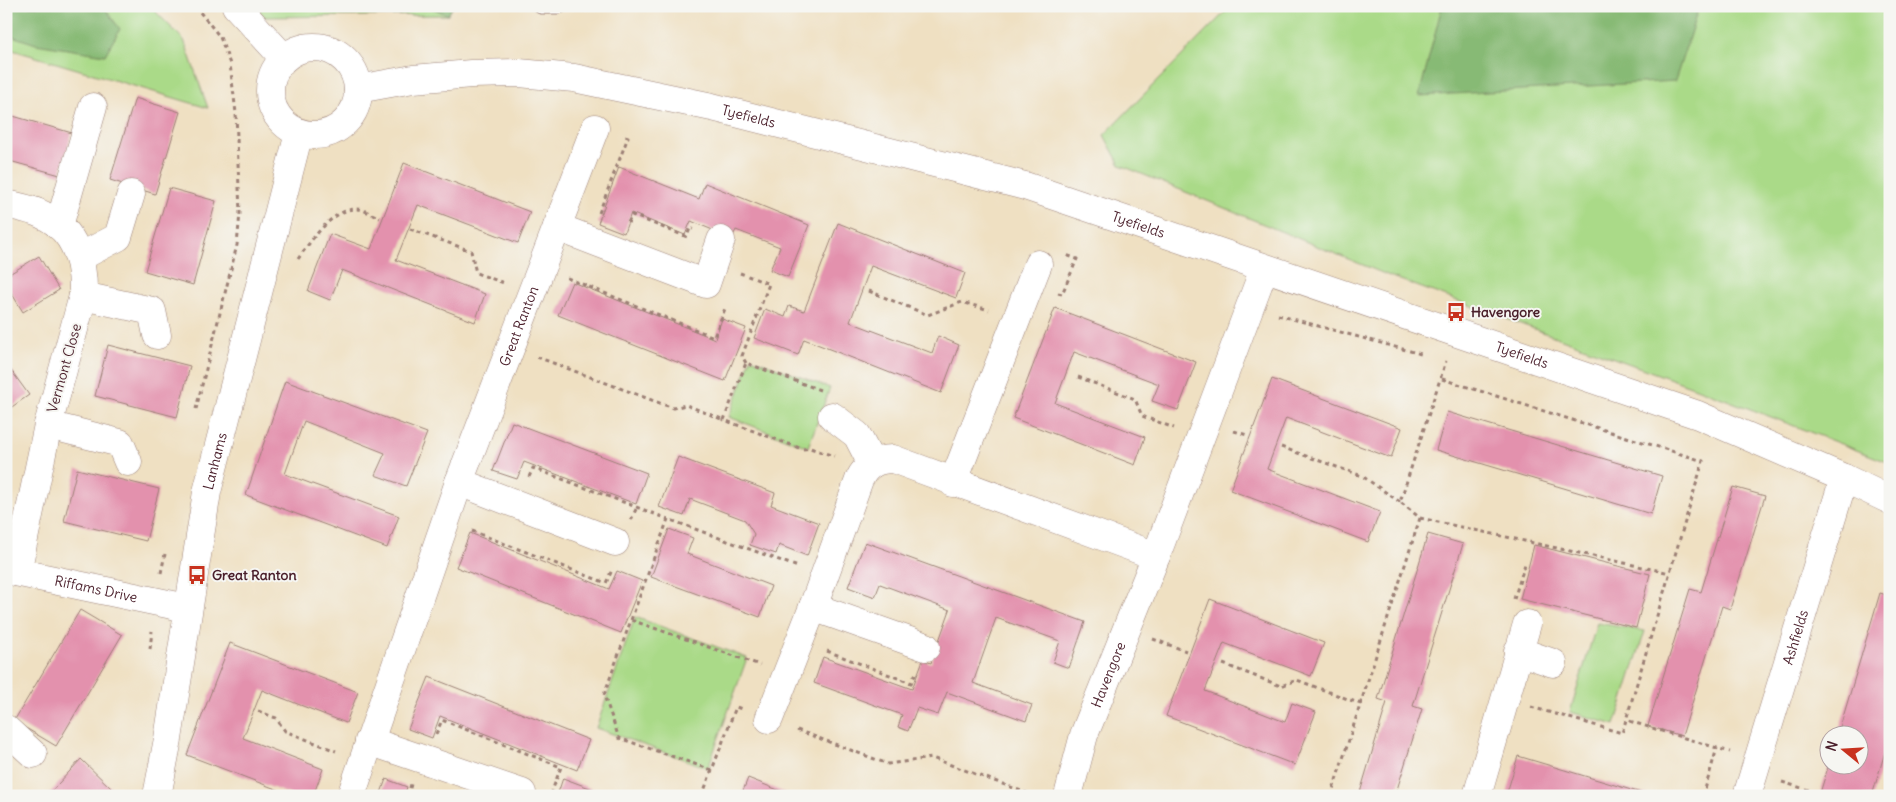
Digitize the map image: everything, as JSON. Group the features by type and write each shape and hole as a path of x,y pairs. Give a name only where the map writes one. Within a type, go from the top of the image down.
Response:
{"street":[{"path":"236,6 283,57"},
{"path":"306,46 331,49 350,65 358,89 354,110 340,126 320,135 299,133 280,120 270,100 271,77 283,57 306,46"},
{"name":"Tyefields","path":"358,89 413,79 471,74 519,73 574,78 712,106 1025,186 1698,416 1844,478 1890,500"},
{"path":"59,226 93,107"},
{"name":"Great Ranton","path":"350,796 459,482 595,128"},
{"name":"Lanhams","path":"157,796 168,739 187,608 207,492 299,133"},
{"path":"80,256 118,237 132,194"},
{"name":"Vermont Close","path":"6,204 44,215 59,226 72,240 80,256 84,274 83,296 48,425 12,571"},
{"path":"557,227 706,284 721,240"},
{"path":"953,482 1038,264"},
{"name":"Havengore","path":"1068,796 1084,735 1156,556 1264,269"},
{"path":"83,296 152,311 157,335"},
{"path":"832,416 857,434 872,464"},
{"path":"48,425 120,443 128,462"},
{"path":"769,719 813,607 859,480 864,470 882,459 893,459 1156,556"},
{"name":"Ashfields","path":"1747,796 1844,478"},
{"path":"459,482 619,544"},
{"name":"Riffams Drive","path":"12,571 187,608"},
{"path":"813,607 926,647"},
{"path":"1477,796 1527,624"},
{"path":"1518,651 1553,663"},
{"path":"7,731 33,754"},
{"path":"369,741 522,793"}],"lane":[{"path":"541,6 559,6"}],"path":[{"path":"195,6 220,37 230,64 236,113 240,213 236,245 195,410"},
{"path":"599,215 628,137"},
{"path":"294,266 330,221 343,212 356,208 380,218"},
{"path":"626,228 632,215 687,236 690,228 721,240"},
{"path":"410,229 471,251 476,272 510,286"},
{"path":"1038,264 1056,251 1077,259 1062,294 1056,292"},
{"path":"736,282 742,266"},
{"path":"739,273 769,284 742,356 746,363"},
{"path":"564,277 714,337 728,300"},
{"path":"1269,316 1278,315 1429,356"},
{"path":"533,356 673,408 686,405 724,420"},
{"path":"1400,502 1448,362 1438,359"},
{"path":"1078,377 1135,399 1142,416 1177,428 1173,437"},
{"path":"1442,379 1703,461 1622,733 1525,706"},
{"path":"1281,447 1362,476 1420,518 1670,573"},
{"path":"528,482 533,468 806,570"},
{"path":"471,531 606,583 619,544 636,507"},
{"path":"1331,796 1420,518"},
{"path":"668,519 604,695 619,738 712,770"},
{"path":"155,601 165,553"},
{"path":"631,620 769,668"},
{"path":"1152,638 1186,651"},
{"path":"820,648 911,683 926,647"},
{"path":"1223,664 1282,686 1297,680 1361,704"},
{"path":"702,796 736,706 888,764 932,758 1035,796"},
{"path":"258,711 276,718 285,731 342,753"},
{"path":"432,742 442,720 561,767 550,796"},
{"path":"1626,720 1717,748 1703,796"},
{"path":"1782,782 1828,796"}],"green space":[{"path":"6,6 150,6 184,40 208,108 6,48"},
{"path":"6,6 103,6 120,29 105,55 36,44 6,34"},
{"path":"253,6 453,6 448,15 265,17"},
{"path":"428,6 453,6 448,15"},
{"path":"1231,6 1890,6 1890,463 1696,388 1392,277 1120,165 1104,135"},
{"path":"1442,6 1699,6 1675,81 1419,96"},
{"path":"751,358 830,388 808,447 729,417"},
{"path":"635,617 747,658 708,768 596,728"},
{"path":"1597,623 1645,631 1615,725 1570,712"}],"building":[{"path":"135,98 180,112 155,194 110,180"},
{"path":"6,114 72,133 60,175 6,160"},
{"path":"404,163 530,212 518,243 418,205 396,260 485,294 475,322 342,270 330,300 308,291 330,234 371,249"},
{"path":"619,167 699,199 705,183 809,225 788,277 770,270 780,247 736,230 732,238 691,221 685,235 631,213 624,233 598,223"},
{"path":"169,188 216,201 193,285 145,271"},
{"path":"838,223 965,273 956,298 871,266 850,322 932,353 938,336 959,345 941,393 804,339 798,355 754,338 765,309 785,317 789,306 804,311"},
{"path":"39,256 59,290 23,312 6,284 6,276"},
{"path":"572,282 715,339 722,319 746,328 725,381 558,315"},
{"path":"1055,308 1196,362 1178,410 1152,401 1159,384 1074,352 1055,403 1145,437 1135,465 1013,418"},
{"path":"108,345 190,366 177,417 95,396"},
{"path":"8,366 29,395 6,411 6,368"},
{"path":"1272,379 1402,428 1391,458 1286,418 1267,469 1380,512 1368,542 1230,490"},
{"path":"285,381 427,433 406,486 375,475 385,453 304,421 285,474 399,516 387,548 246,495"},
{"path":"1447,412 1662,476 1651,514 1436,450"},
{"path":"512,422 647,473 636,504 524,462 517,479 493,471"},
{"path":"678,457 775,493 771,505 819,523 807,556 779,545 776,554 750,545 754,534 745,520 690,499 684,516 659,507"},
{"path":"77,469 159,489 146,541 64,521"},
{"path":"1733,487 1765,496 1730,609 1722,606 1682,736 1648,726 1690,589 1701,592"},
{"path":"6,494 12,503 6,507"},
{"path":"669,529 693,538 687,554 771,586 760,617 651,577"},
{"path":"470,533 609,589 617,571 642,581 621,633 456,567"},
{"path":"1428,534 1463,544 1413,706 1422,709 1395,796 1359,796 1387,702 1378,699"},
{"path":"865,542 1085,622 1069,668 1053,662 1060,641 996,618 973,683 1032,705 1026,721 947,692 938,715 917,708 908,731 898,727 902,715 814,683 823,657 912,689 923,660 931,663 950,610 880,584 875,597 848,587"},
{"path":"1534,545 1650,574 1636,628 1520,599"},
{"path":"1880,593 1890,596 1890,735 1872,796 1828,796 1820,793 1826,774 1868,774 1868,724 1841,724"},
{"path":"1210,599 1324,643 1311,676 1224,643 1205,691 1285,722 1292,703 1316,712 1295,765 1166,716"},
{"path":"80,610 122,635 56,746 14,721"},
{"path":"230,643 358,692 346,723 262,690 243,738 323,769 313,796 294,796 187,755"},
{"path":"429,677 589,740 577,770 440,716 432,738 408,729"},
{"path":"1518,756 1648,795 1648,796 1506,796"},
{"path":"81,759 112,789 106,796 47,796"},
{"path":"563,778 611,796 557,796"},
{"path":"748,778 793,796 741,796"},
{"path":"386,779 407,787 404,796 380,796"}],"place":[{"name":"Havengore","path":"1456,312"},
{"name":"Great Ranton","path":"197,575"}]}
